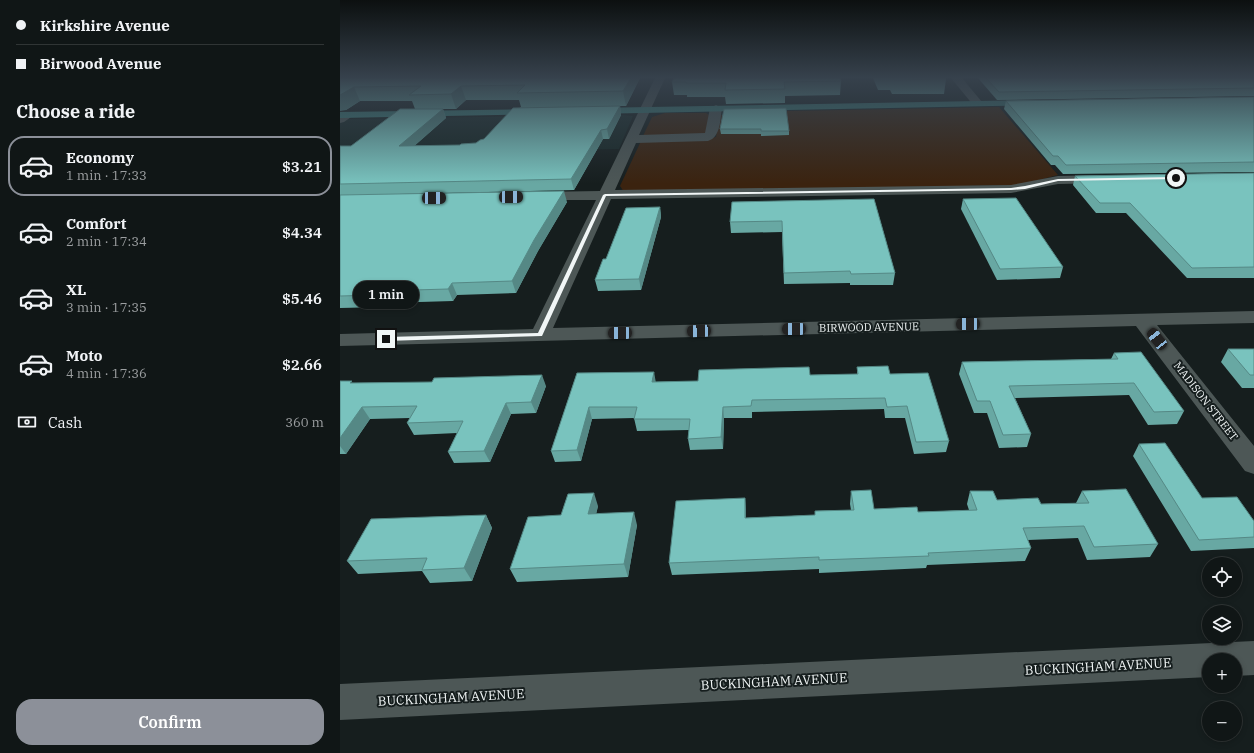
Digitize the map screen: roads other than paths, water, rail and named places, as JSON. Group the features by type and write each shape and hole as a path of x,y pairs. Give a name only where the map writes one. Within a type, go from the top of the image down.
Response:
{"main road":[{"path":"343,117 448,113"}],"street":[{"path":"502,123 511,113"},
{"path":"540,335 644,113"},
{"path":"632,139 708,137 712,134 715,113"},
{"path":"387,124 400,114"},
{"path":"519,197 1011,189 1025,188 1058,180 1122,179"},
{"name":"BIRWOOD AVENUE","path":"340,340 1254,317"},
{"name":"MADISON STREET","path":"1142,320 1254,464"},
{"path":"1242,659 1254,658"},
{"name":"BUCKINGHAM AVENUE","path":"340,702 1202,660"}]}
